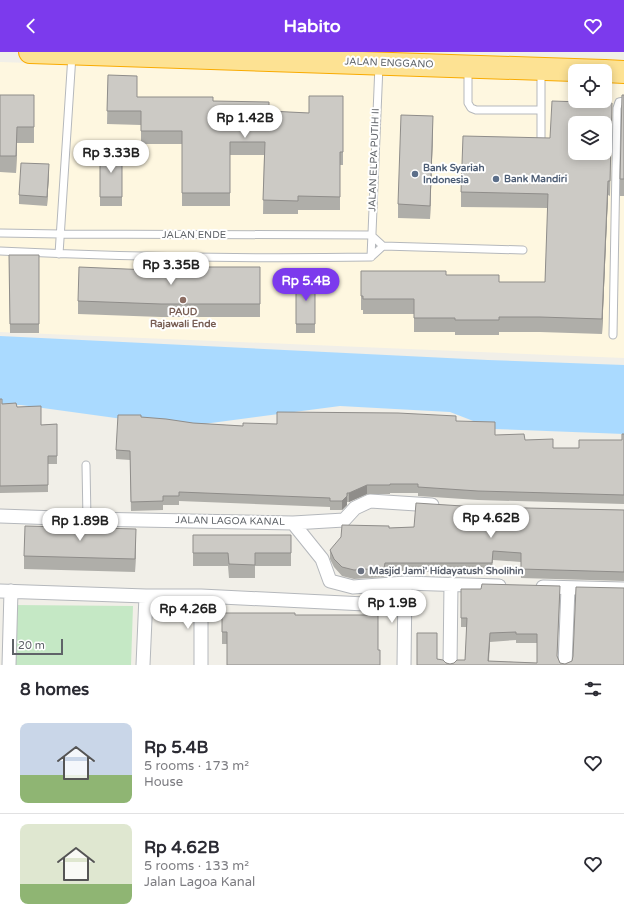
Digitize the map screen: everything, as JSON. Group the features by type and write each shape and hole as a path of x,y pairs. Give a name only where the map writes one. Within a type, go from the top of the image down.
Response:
{"highway":[{"name":"JALAN ENGGANO","path":"30,52 568,69"},
{"name":"JALAN ENGGANO","path":"612,71 624,72"}],"street":[{"path":"293,523 344,520 355,508 370,501 448,506"},
{"name":"JALAN LAGOA KANAL","path":"0,516 293,523 322,560 330,581 353,587 405,583 513,586"},
{"path":"404,665 405,583"},
{"path":"450,665 451,584"},
{"path":"529,586 624,589"},
{"path":"565,665 568,588"},
{"path":"9,665 5,591 146,596 201,596 405,606"},
{"path":"143,665 146,596"},
{"path":"200,665 201,596"}],"lane":[{"path":"59,254 72,53"},
{"name":"JALAN ELPA PUTIH II","path":"371,257 379,63"},
{"path":"468,66 468,104 471,108 476,110 541,110"},
{"path":"541,68 541,145"},
{"path":"613,335 619,102 624,101"},
{"name":"JALAN ENDE","path":"0,233 371,235"},
{"path":"371,235 383,246 523,250"},
{"path":"371,257 383,246"},
{"name":"JALAN ENDE","path":"0,251 59,254 288,258 371,257"},
{"path":"86,465 87,519"}],"shaded area":[{"path":"0,62 568,81 568,108 612,108 612,82 624,82 624,358 0,332"}],"green space":[{"path":"15,605 133,606 131,665 13,665"}],"water":[{"path":"0,336 488,360 624,365 624,434 494,429 450,412 340,406 181,427 21,405 0,405"}],"building":[{"path":"108,75 137,76 137,97 213,97 213,101 269,102 269,111 309,113 309,96 343,96 343,152 340,152 340,197 298,196 298,201 263,200 265,142 230,142 230,193 182,193 182,131 141,131 141,111 107,111"},
{"path":"0,95 34,95 34,127 17,127 16,156 0,156"},
{"path":"622,95 624,95 624,179 620,179"},
{"path":"552,101 568,102 568,108 612,108 612,116 568,116 568,160 611,160 610,181 608,181 602,319 499,317 499,320 455,320 455,318 414,318 414,299 363,299 363,296 361,296 361,271 446,271 446,275 499,275 499,282 545,282 548,194 461,192 463,136 550,138"},
{"name":"Bank Syariah Indonesia","path":"401,115 433,116 430,206 398,204"},
{"path":"100,150 122,150 122,197 100,197"},
{"path":"21,163 49,164 47,197 19,195"},
{"path":"9,255 39,255 39,324 10,324"},
{"path":"79,267 173,271 173,267 260,267 260,304 161,304 78,301"},
{"path":"296,281 315,281 315,324 296,324"},
{"path":"0,399 2,399 2,404 16,403 17,407 41,406 41,425 57,424 57,456 48,456 48,485 0,486"},
{"path":"277,412 398,413 456,416 456,421 495,422 495,435 524,434 525,440 553,439 553,448 579,448 579,440 622,440 622,434 624,434 624,495 478,491 418,487 418,484 390,484 367,485 347,493 347,496 342,501 330,501 330,498 179,492 179,496 163,496 163,501 131,502 130,451 116,450 118,415 141,415 141,417 193,423 243,426 243,423 277,424"},
{"path":"416,503 478,507 624,510 624,572 521,569 521,553 493,551 492,563 385,563 384,568 354,570 342,567 334,559 330,550 341,537 342,525 389,526 389,528 414,527"},
{"path":"25,526 136,529 135,559 24,556"},
{"path":"193,535 291,535 291,553 255,553 255,565 229,564 228,553 193,553"},
{"path":"482,584 560,586 557,656 560,663 565,664 572,661 573,656 576,587 624,588 624,665 417,665 417,633 437,633 437,659 443,660 450,664 457,660 465,660 467,618 461,618 461,589 481,589","holes":["516,632 516,634 537,634 537,663 488,661 490,633"]},
{"path":"222,613 378,615 378,650 380,650 380,665 227,665 227,632 222,632"}],"place":[{"name":"Bank Syariah Indonesia","path":"415,174"},
{"name":"Bank Mandiri","path":"496,179"},
{"name":"PAUD Rajawali Ende","path":"183,300"},
{"name":"Masjid Jami' Hidayatush Sholihin","path":"361,571"}]}
